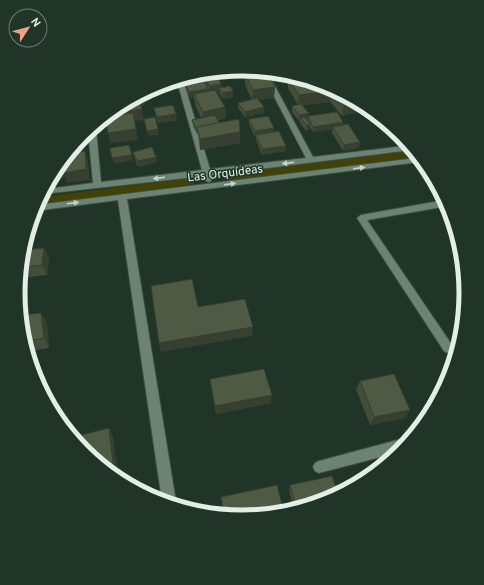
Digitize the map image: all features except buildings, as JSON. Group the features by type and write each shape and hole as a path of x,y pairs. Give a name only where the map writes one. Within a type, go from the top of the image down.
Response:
{"street":[{"path":"268,77 311,160"},
{"path":"181,84 211,187"},
{"path":"93,135 97,186"},
{"name":"Las Orquídeas","path":"50,191 405,149"},
{"name":"Las Orquídeas","path":"43,207 414,160"},
{"path":"122,197 168,497"},
{"path":"440,204 361,218 448,348"},
{"path":"319,467 394,447"}],"shaded area":[{"path":"407,152 412,158 227,181 223,176 225,174"},
{"path":"190,178 194,179 195,182 193,184 44,204 47,196"}]}
